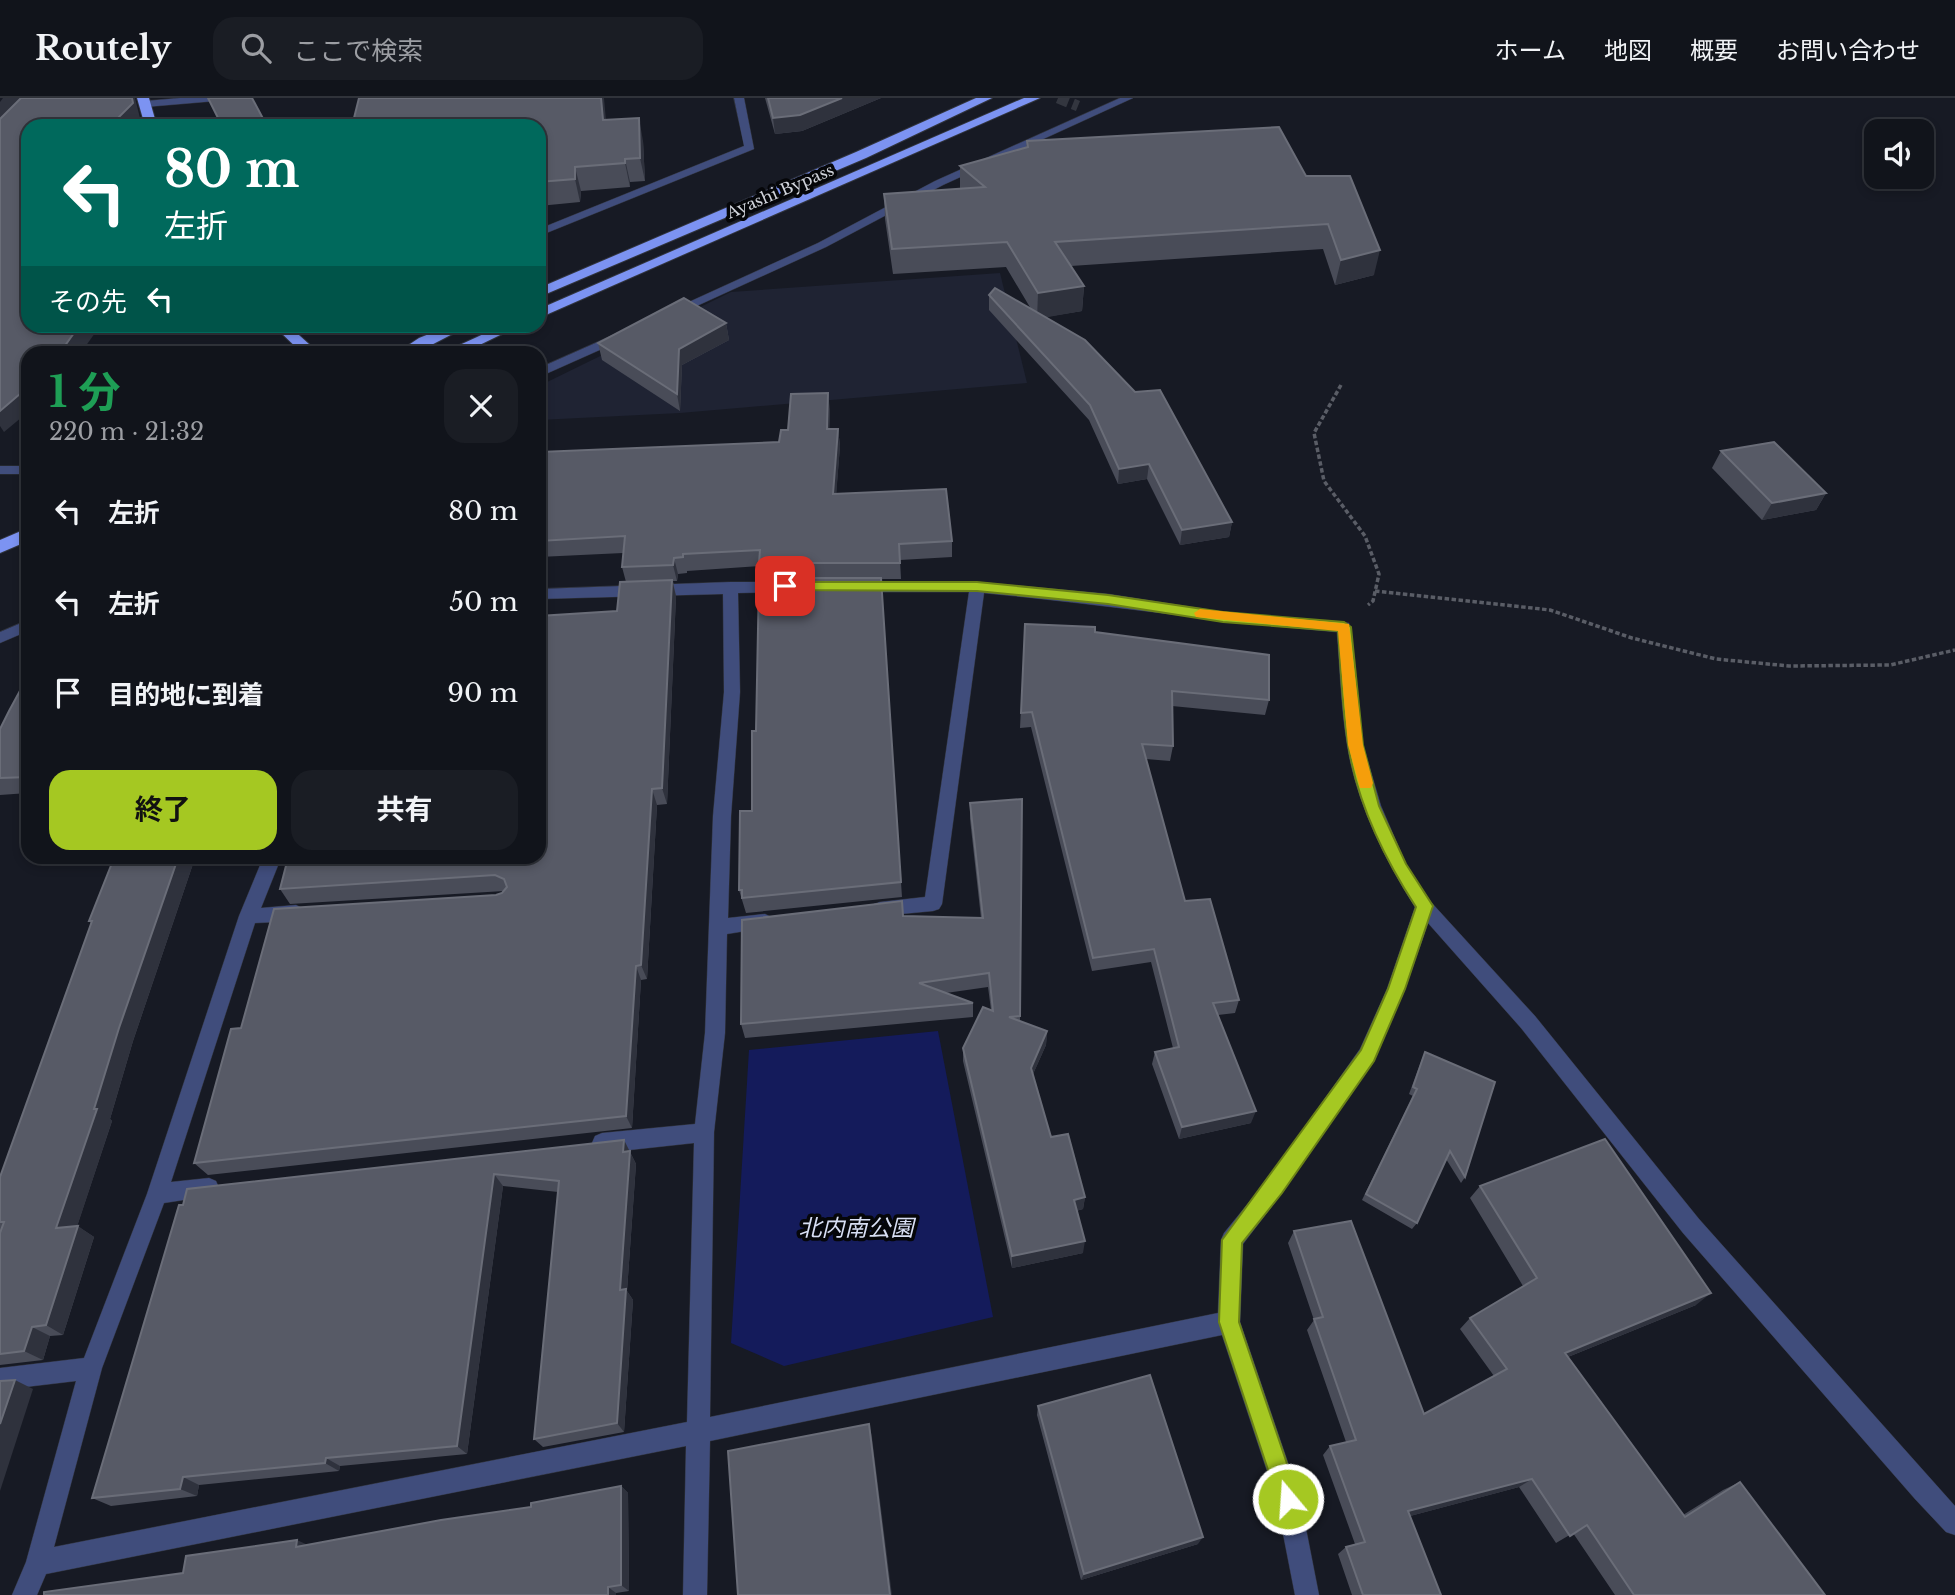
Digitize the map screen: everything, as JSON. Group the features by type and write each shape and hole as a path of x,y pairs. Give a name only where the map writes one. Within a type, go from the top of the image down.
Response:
{"highway":[{"name":"Ayashi Bypass","path":"546,290 986,98"},
{"name":"Ayashi Bypass","path":"546,311 1034,98"},
{"path":"144,101 149,119"},
{"path":"289,333 304,346"},
{"path":"416,346 444,333"},
{"path":"466,346 496,333"},
{"path":"0,547 21,537"}],"street":[{"path":"144,101 216,98"},
{"path":"546,230 750,147 739,98"},
{"path":"662,317 822,245 939,183 1128,98"},
{"path":"1078,106 1098,113"},
{"path":"546,370 625,334"},
{"path":"0,470 19,470"},
{"path":"546,594 730,586 799,586"},
{"path":"695,1595 701,1432 704,1132 715,1033 717,927 732,692 730,586"},
{"path":"840,586 977,586 1108,599 1223,617 1344,627 1355,745 1372,806 1399,867 1424,906 1528,1022 1690,1226 1923,1491 1955,1523"},
{"path":"865,911 933,904 977,586"},
{"path":"0,638 21,628"},
{"path":"24,1595 38,1563 92,1368 157,1194 248,916 270,864"},
{"path":"1307,1595 1288,1499 1229,1322 1232,1240 1275,1186 1367,1055 1396,989 1424,906"},
{"path":"248,916 315,912"},
{"path":"717,927 784,920"},
{"path":"581,1146 704,1132"},
{"path":"157,1194 225,1186"},
{"path":"38,1563 701,1432 1229,1322"},
{"path":"0,1379 92,1368"}],"path":[{"path":"1341,385 1314,433 1324,481 1365,536 1379,574 1373,601 1344,627"},
{"path":"1375,591 1550,610 1632,638 1716,659 1789,666 1890,665 1955,650"}],"shaded area":[{"path":"1000,273 1027,383 680,413 546,420 546,383 731,292"}],"green space":[{"name":"北内南公園","path":"938,1031 993,1317 784,1366 731,1343 749,1050"}],"building":[{"path":"21,98 132,98 133,103 117,119 21,119 21,333 74,333 65,346 21,346 21,393 0,411 0,119"},
{"path":"208,98 252,98 263,119 218,119"},
{"path":"359,98 601,98 603,120 639,118 640,158 625,159 625,163 575,167 575,179 546,181 546,119 354,119"},
{"path":"768,98 842,98 800,115 773,118"},
{"path":"1279,127 1306,176 1350,176 1380,250 1341,260 1328,224 1055,242 1084,286 1038,293 1007,242 892,249 884,194 985,187 960,166 1028,147 1027,141"},
{"path":"995,288 1085,340 1135,392 1160,390 1232,522 1182,530 1149,464 1119,469 1090,405 989,295"},
{"path":"684,298 726,323 679,349 677,394 598,343"},
{"path":"828,393 827,429 838,429 833,494 946,489 952,541 899,544 900,563 759,563 760,550 683,554 683,557 674,558 673,565 622,567 625,536 546,541 546,452 779,442 781,430 788,430 791,394"},
{"path":"1774,442 1826,493 1772,503 1721,451"},
{"path":"759,578 881,578 901,882 742,898 742,890 739,890 740,811 752,811 752,731 756,731"},
{"path":"672,580 662,788 652,789 641,965 636,966 626,1116 194,1163 231,1029 241,1028 274,909 496,895 507,887 504,879 495,875 280,889 286,864 546,864 546,616 617,611 620,582"},
{"path":"1025,624 1095,627 1095,632 1269,655 1269,700 1172,691 1173,746 1142,744 1185,901 1210,899 1239,1000 1213,1003 1256,1111 1182,1127 1155,1052 1179,1047 1154,949 1093,958 1032,712 1021,713"},
{"path":"21,689 21,777 0,778 0,729"},
{"path":"1022,799 1020,1016 1009,1017 1047,1031 1031,1068 1051,1137 1068,1134 1085,1197 1074,1200 1085,1241 1012,1256 963,1048 983,1007 993,1011 989,973 919,983 973,1003 741,1024 742,920 902,901 903,916 983,918 970,803"},
{"path":"112,864 176,864 119,1028 94,1109 97,1109 56,1228 78,1226 46,1325 32,1327 24,1351 0,1354 0,1233 4,1222 0,1222 0,1177 92,921 89,921"},
{"path":"1425,1052 1495,1082 1465,1177 1450,1151 1417,1223 1366,1194 1417,1089 1413,1087"},
{"path":"1605,1139 1711,1293 1565,1353 1685,1517 1740,1482 1825,1595 1634,1595 1587,1525 1570,1536 1532,1479 1408,1511 1441,1595 1363,1595 1346,1547 1365,1542 1330,1446 1356,1440 1314,1319 1323,1317 1294,1231 1351,1221 1424,1414 1507,1369 1470,1318 1537,1278 1480,1186"},
{"path":"624,1140 623,1152 630,1151 620,1290 626,1289 617,1423 534,1439 559,1181 494,1174 457,1446 326,1458 325,1463 183,1477 180,1489 92,1498 179,1205 183,1205 187,1189"},
{"path":"1150,1375 1203,1537 1084,1574 1038,1406"},
{"path":"15,1380 0,1424 0,1381"},
{"path":"869,1424 890,1595 738,1595 728,1451"},
{"path":"621,1486 621,1585 608,1587 608,1595 44,1595 44,1592 183,1573 186,1556 297,1540 296,1547 441,1520 531,1507 531,1503"}],"tunnel":[{"path":"1058,98 1078,106"}],"slow traffic":[{"path":"1200,613 1344,627 1355,745 1366,783"}],"route":[{"path":"785,586 977,586 1108,599 1223,617 1344,627 1355,745 1372,806 1399,867 1424,906 1396,989 1367,1055 1275,1186 1232,1240 1229,1322 1288,1499"}]}
